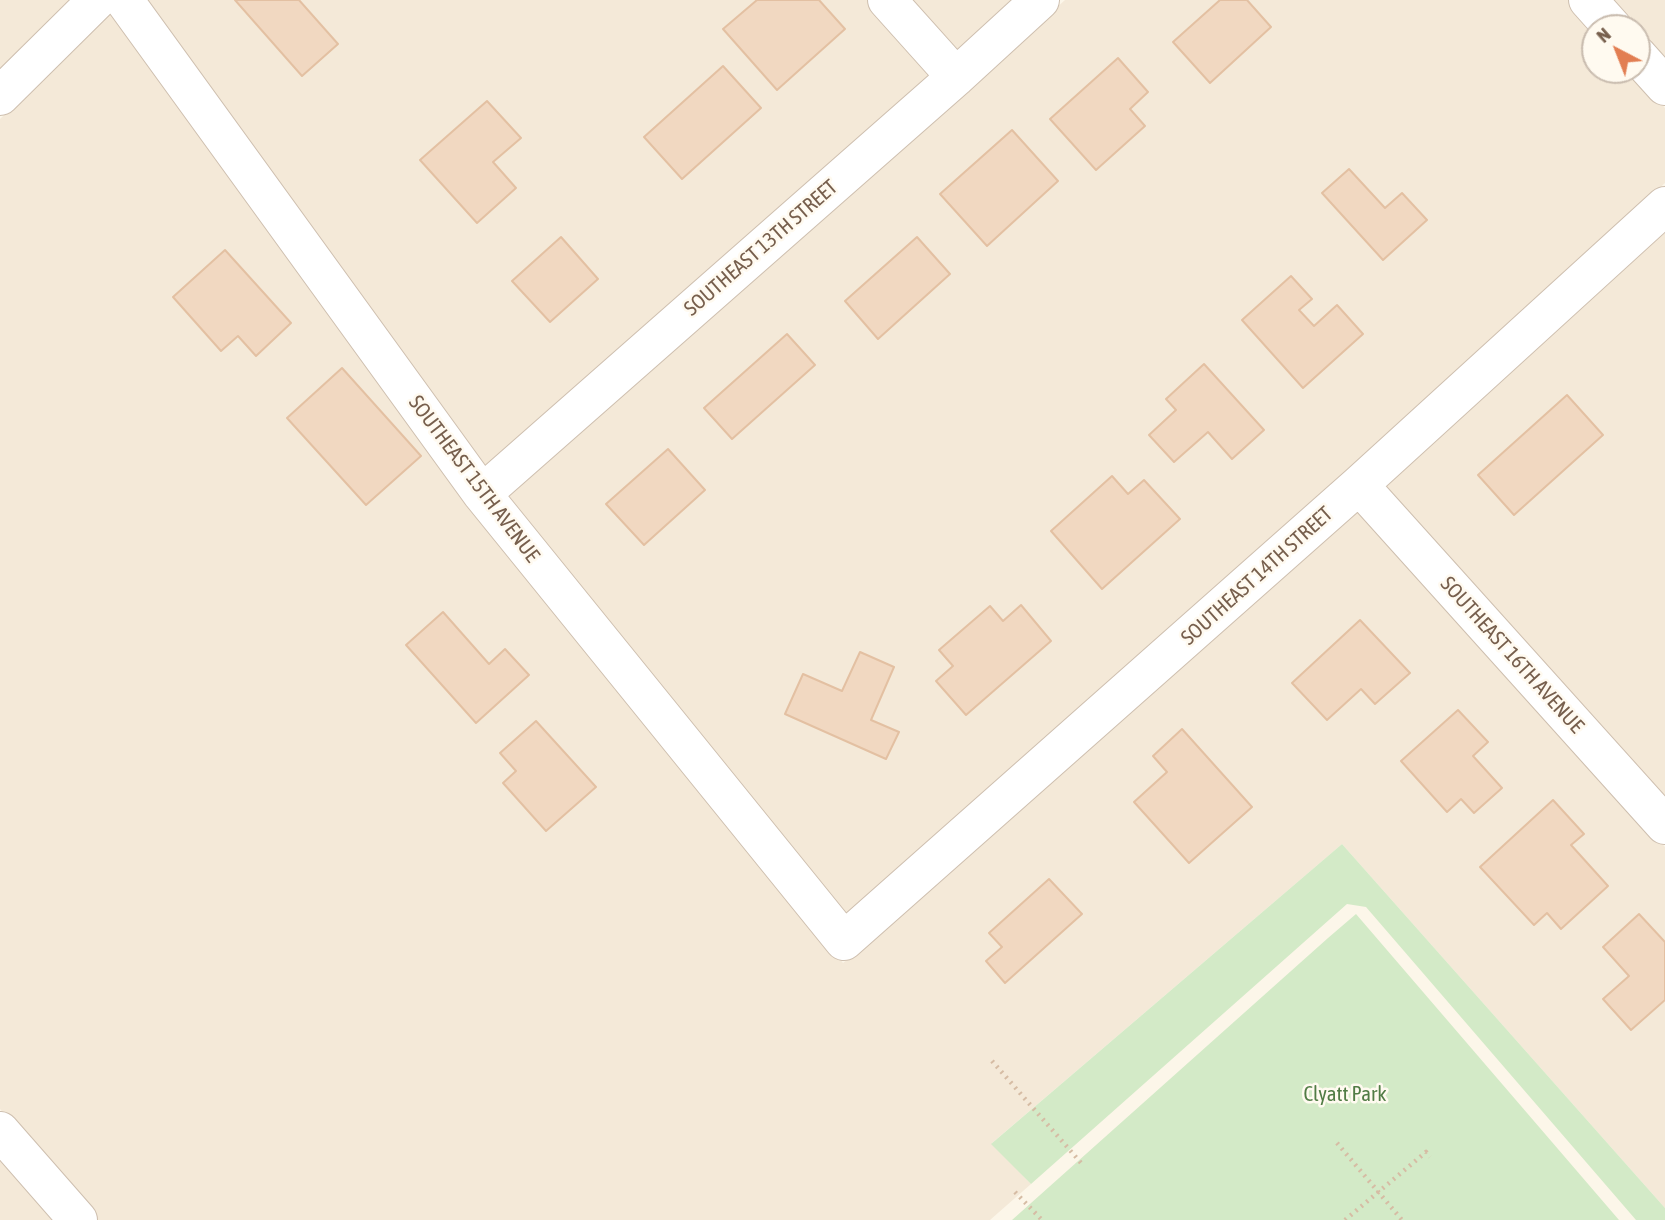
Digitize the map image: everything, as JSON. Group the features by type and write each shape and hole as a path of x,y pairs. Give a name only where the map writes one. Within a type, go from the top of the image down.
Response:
{"street":[{"path":"0,96 97,0"},
{"name":"SOUTHEAST 15TH AVENUE","path":"124,0 482,494 844,941"},
{"path":"887,0 956,76"},
{"name":"SOUTHEAST 13TH STREET","path":"482,494 1040,0"},
{"path":"1588,0 1600,14"},
{"path":"1651,70 1665,86"},
{"name":"SOUTHEAST 14TH STREET","path":"844,941 1359,485 1665,206"},
{"name":"SOUTHEAST 16TH AVENUE","path":"1359,485 1665,825"},
{"path":"0,1131 78,1220"}],"path":[{"path":"992,1061 1082,1164"},
{"path":"1337,1143 1402,1220"},
{"path":"1345,1220 1426,1152 1430,1157"},
{"path":"1015,1192 1042,1220"}],"shaded area":[{"path":"0,0 74,0 0,73"},
{"path":"142,0 867,0 934,74 483,470"},
{"path":"906,0 1015,0 955,55"},
{"path":"1065,0 1568,0 1581,14 1581,84 1644,84 1665,108 1665,183 1348,473 845,919 503,497"},
{"path":"1608,0 1665,0 1665,64 1651,48 1651,14 1620,14"},
{"path":"112,9 460,491 843,963 1360,507 1665,847 1665,1208 1342,844 992,1143 1031,1184 990,1220 97,1220 0,1109 0,119"},
{"path":"1665,228 1665,803 1381,488"},
{"path":"0,1153 58,1220 0,1220"}],"green space":[{"path":"1342,844 1665,1208 1665,1220 1636,1220 1366,907 1347,904 1031,1184 991,1144"},
{"name":"Clyatt Park","path":"1356,914 1619,1220 1012,1220 1328,938"}],"building":[{"path":"235,0 299,0 338,44 302,76"},
{"path":"757,0 819,0 845,29 777,90 723,29"},
{"path":"1220,0 1247,0 1271,27 1210,83 1173,42"},
{"path":"1118,58 1148,92 1130,109 1145,126 1096,170 1050,119"},
{"path":"723,66 761,108 682,179 644,137"},
{"path":"487,101 521,138 493,162 516,188 477,223 420,160"},
{"path":"1012,130 1058,181 987,246 940,194"},
{"path":"1349,169 1385,208 1402,193 1427,220 1383,260 1322,193"},
{"path":"561,237 598,279 550,322 512,281"},
{"path":"917,237 950,274 878,339 845,301"},
{"path":"225,250 291,323 256,356 238,336 221,351 173,297"},
{"path":"1291,276 1312,299 1299,310 1314,326 1337,305 1363,334 1303,388 1242,320"},
{"path":"787,334 815,365 732,439 704,408"},
{"path":"1204,364 1264,430 1232,459 1208,432 1174,462 1149,435 1176,410 1166,399"},
{"path":"342,368 421,456 366,505 287,418"},
{"path":"1567,395 1603,435 1514,515 1478,475"},
{"path":"668,449 705,490 644,545 606,504"},
{"path":"1112,476 1128,494 1144,480 1180,519 1102,589 1051,531"},
{"path":"1021,605 1051,641 966,715 936,681 953,666 939,650 990,606 1003,621"},
{"path":"443,612 489,664 505,649 529,675 476,723 406,645"},
{"path":"1360,620 1410,673 1375,704 1361,689 1327,720 1292,683"},
{"path":"860,652 894,667 871,720 899,732 886,759 785,714 803,674 842,691"},
{"path":"1458,710 1488,742 1473,756 1502,788 1474,813 1461,799 1447,812 1401,761"},
{"path":"536,721 596,787 546,831 503,783 516,771 500,753"},
{"path":"1182,729 1252,807 1189,863 1134,802 1167,772 1153,756"},
{"path":"1553,800 1584,834 1571,845 1608,886 1561,929 1547,913 1534,925 1480,867"},
{"path":"1049,879 1082,914 1005,983 986,961 1002,947 989,933"},
{"path":"1639,914 1665,942 1665,1000 1631,1030 1603,999 1629,976 1603,947"}]}
